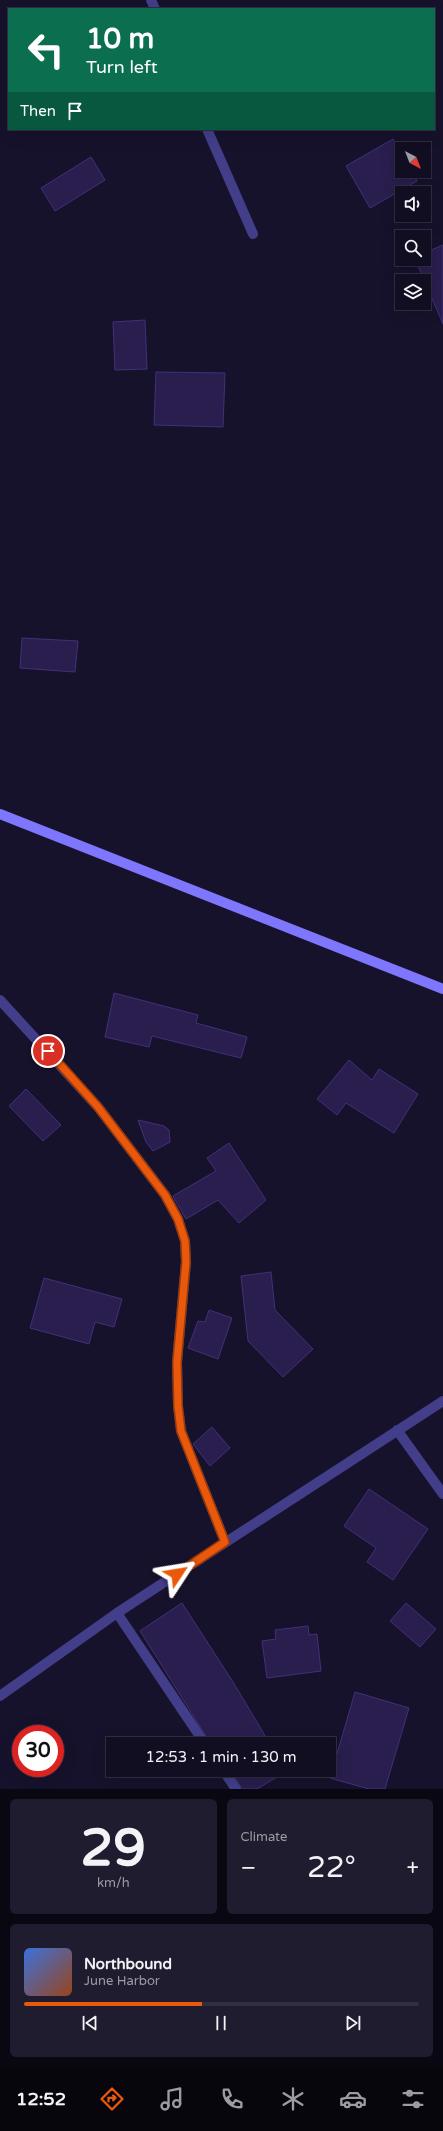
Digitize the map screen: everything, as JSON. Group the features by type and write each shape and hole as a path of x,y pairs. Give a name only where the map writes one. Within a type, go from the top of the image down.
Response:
{"street":[{"path":"207,130 253,234"},
{"path":"0,814 443,989"},
{"path":"0,1000 98,1107 165,1195 178,1219 185,1241 186,1262 177,1362 178,1406 181,1431 225,1542"},
{"path":"0,1696 117,1613 397,1430 443,1402"},
{"path":"397,1430 443,1494"},
{"path":"117,1613 200,1737"},
{"path":"228,1777 236,1789"}],"building":[{"path":"393,139 395,143 395,178 415,178 417,181 408,186 395,186 395,194 370,208 346,166"},
{"path":"91,157 105,180 55,211 41,188"},
{"path":"443,245 443,324 431,296 431,274 421,274 418,266 431,266 431,250"},
{"path":"145,320 147,369 115,370 113,322"},
{"path":"156,372 225,373 223,427 154,425"},
{"path":"22,638 78,641 75,672 20,668"},
{"path":"114,993 198,1015 196,1023 247,1037 241,1058 152,1036 149,1047 105,1037"},
{"path":"349,1060 372,1080 379,1069 418,1094 394,1133 346,1103 337,1115 317,1099"},
{"path":"26,1089 61,1125 43,1141 9,1106"},
{"path":"138,1120 164,1126 169,1130 170,1142 153,1151 146,1142"},
{"path":"229,1143 266,1200 239,1223 218,1200 186,1219 173,1196 216,1171 207,1158"},
{"path":"271,1272 275,1310 313,1349 283,1377 248,1341 241,1276"},
{"path":"44,1278 122,1299 114,1327 95,1322 89,1344 30,1328"},
{"path":"209,1310 232,1318 218,1359 188,1348 198,1321 205,1322"},
{"path":"212,1427 230,1448 210,1466 193,1444"},
{"path":"369,1489 428,1529 393,1580 367,1562 376,1548 344,1526"},
{"path":"182,1603 233,1682 266,1737 207,1737 140,1631"},
{"path":"406,1603 436,1629 420,1647 390,1621"},
{"path":"308,1626 309,1635 317,1634 321,1671 267,1678 262,1641 276,1639 275,1630"},
{"path":"355,1692 409,1708 385,1789 369,1789 330,1778 336,1777 336,1757"},
{"path":"235,1777 277,1777 257,1789 242,1789"}],"route":[{"path":"48,1051 98,1107 165,1195 178,1219 185,1241 186,1262 177,1362 178,1406 181,1431 225,1542 177,1574"}]}
